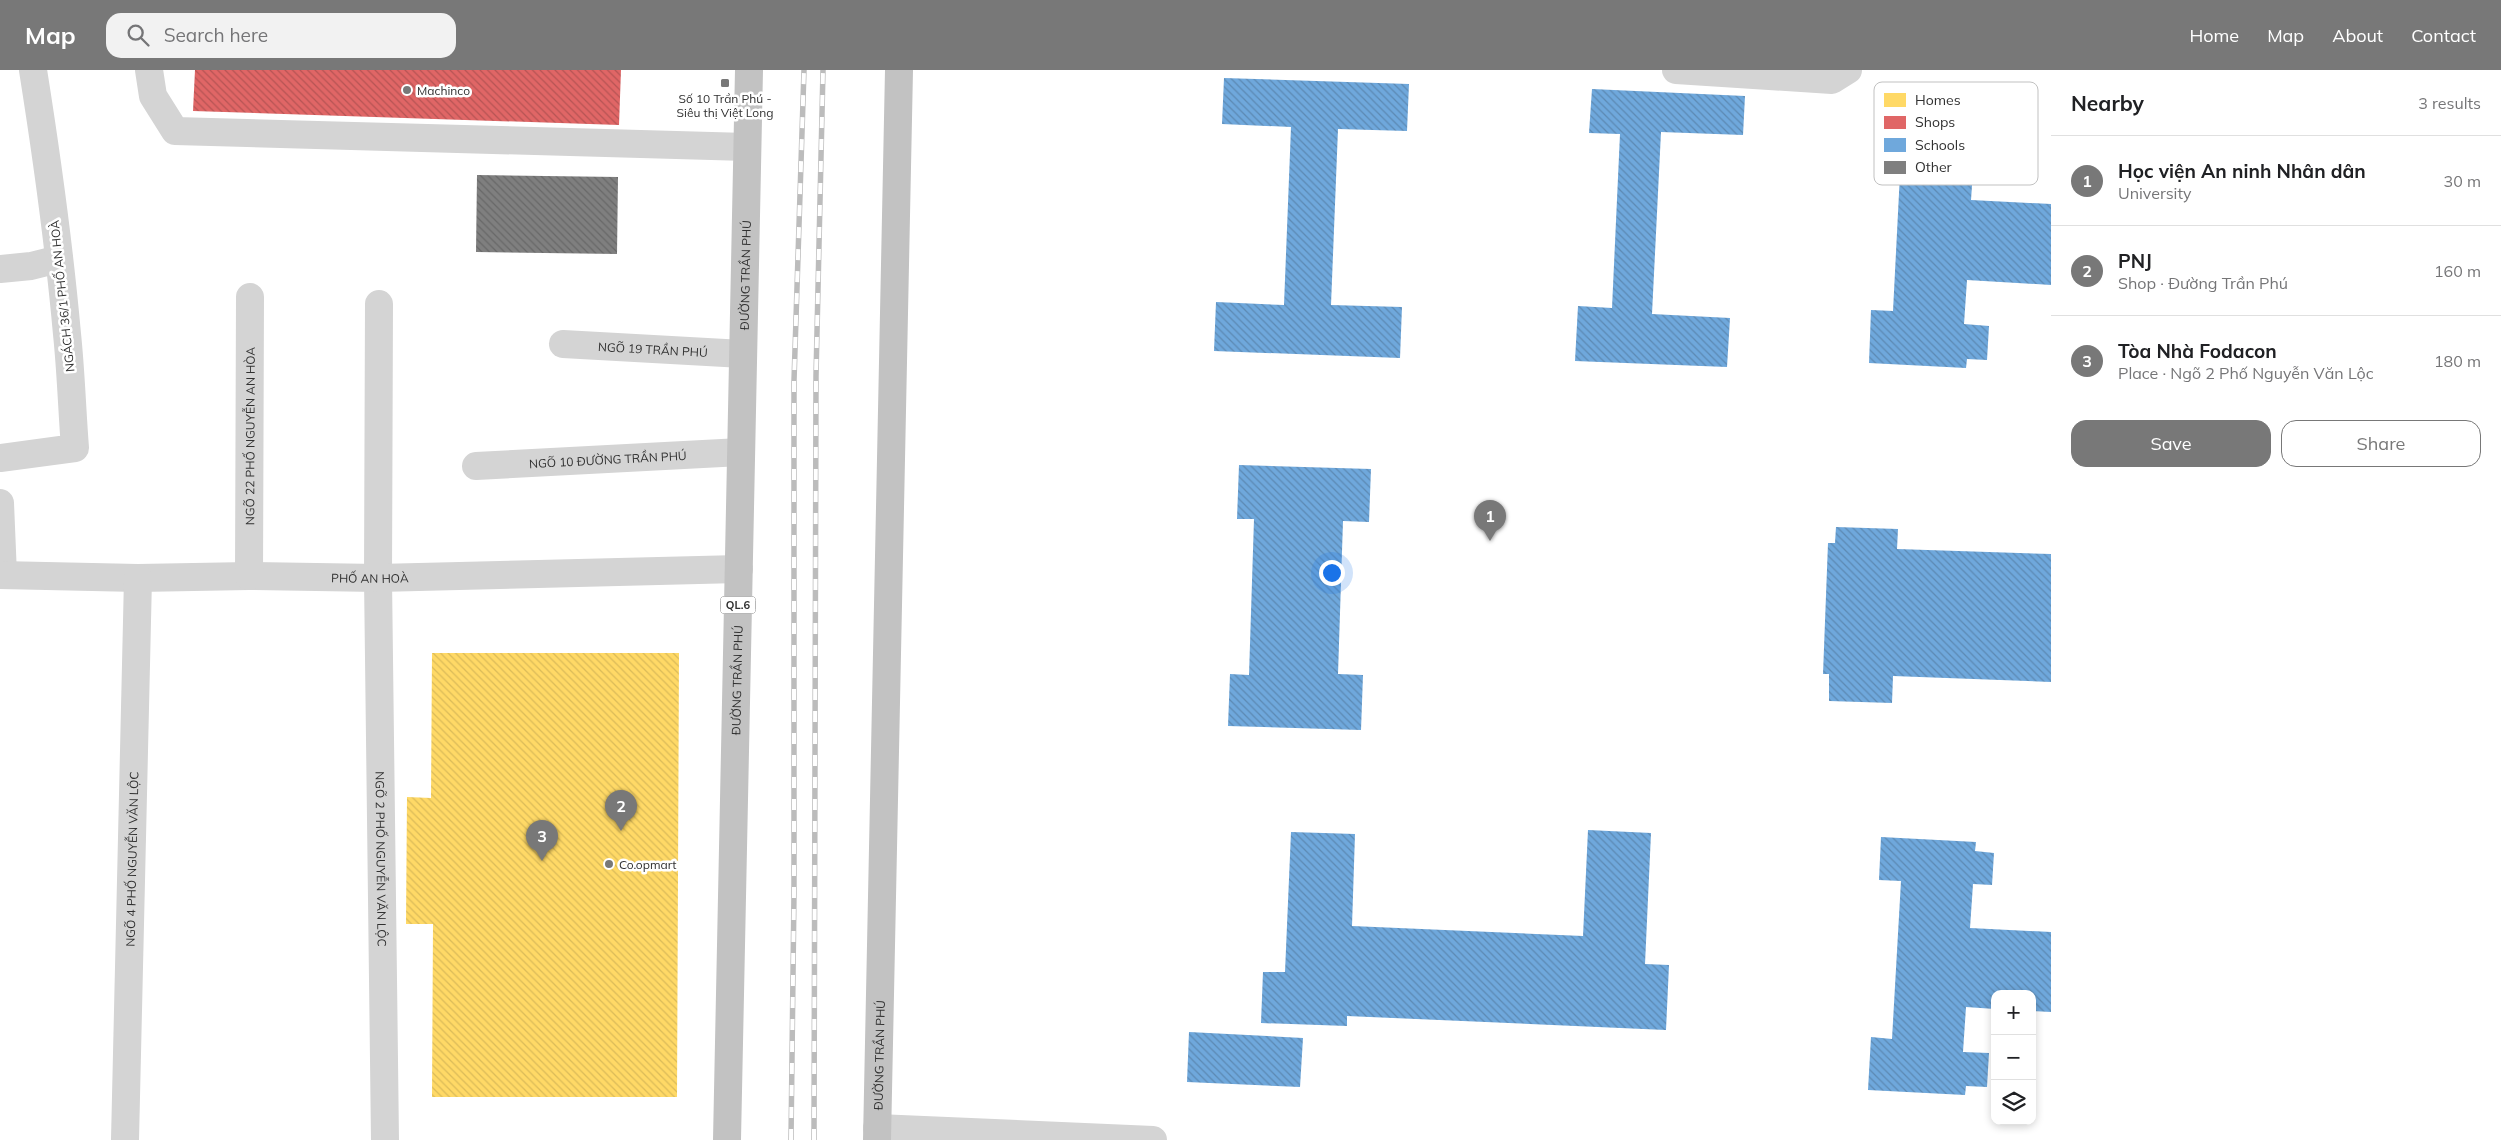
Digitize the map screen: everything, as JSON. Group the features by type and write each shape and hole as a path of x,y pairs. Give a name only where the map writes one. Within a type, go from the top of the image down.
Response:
{"highway":[{"name":"ĐƯỜNG TRẦN PHÚ","path":"727,1140 749,70"},
{"name":"ĐƯỜNG TRẦN PHÚ","path":"877,1134 899,70"}],"street":[{"name":"NGÁCH 36/1 PHỐ AN HOÀ","path":"0,458 75,448 68,335 48,164 33,70"},
{"path":"149,70 153,96 175,131 748,147"},
{"path":"1676,70 1832,80 1848,70"},
{"path":"0,269 31,266 59,259"},
{"name":"NGÕ 22 PHỐ NGUYỄN AN HÒA","path":"249,576 250,297"},
{"name":"NGÕ 2 PHỐ NGUYỄN VĂN LỘC","path":"379,304 378,578 385,1140"},
{"name":"NGÕ 19 TRẦN PHÚ","path":"563,344 743,354"},
{"name":"NGÕ 10 ĐƯỜNG TRẦN PHÚ","path":"476,466 741,452"},
{"path":"0,504 2,575"},
{"name":"PHỐ AN HOÀ","path":"2,575 138,578 249,576 378,578 739,569"},
{"name":"NGÕ 4 PHỐ NGUYỄN VĂN LỘC","path":"124,1140 138,578"},
{"path":"877,1134 1153,1140"}],"building: Homes":[{"path":"432,653 679,653 677,1097 432,1097 433,924 406,924 407,797 431,798"}],"building: Shops":[{"name":"Machinco","path":"195,70 621,70 619,125 193,111"}],"building: Schools":[{"path":"1224,78 1409,84 1407,131 1338,129 1331,305 1402,307 1400,358 1214,351 1216,302 1284,305 1291,127 1222,124"},
{"path":"1592,89 1745,96 1743,135 1661,132 1652,314 1730,318 1727,367 1575,361 1578,306 1612,308 1620,134 1589,133"},
{"path":"1899,185 1972,185 1971,200 2051,204 2051,285 1967,280 1964,324 1989,326 1987,360 1967,359 1966,368 1869,363 1871,310 1893,311"},
{"path":"1239,465 1371,469 1369,522 1343,521 1338,674 1363,675 1361,730 1228,726 1230,674 1249,675 1254,519 1237,519"},
{"path":"1836,527 1898,529 1897,549 2051,554 2051,682 1893,676 1892,703 1829,701 1829,674 1823,674 1828,543 1835,543"},
{"path":"1588,830 1651,833 1645,964 1669,965 1666,1030 1347,1016 1347,1026 1261,1023 1263,972 1285,972 1291,832 1355,834 1352,926 1583,936"},
{"path":"1881,837 1976,842 1975,851 1994,853 1992,885 1973,884 1970,928 2051,932 2051,1012 2036,1011 2036,990 1991,990 1991,1009 1966,1007 1963,1052 1989,1053 1987,1087 1966,1086 1965,1095 1868,1090 1871,1037 1892,1039 1901,881 1879,880"},
{"path":"1189,1032 1303,1038 1300,1087 1187,1082"}],"building: Other":[{"path":"477,175 618,177 617,254 476,252"}],"railway":[{"path":"791,1140 794,893 794,381 804,70"},
{"path":"814,1140 816,376 823,70"}],"place":[{"name":"Số 10 Trần Phú - Siêu thị Việt Long","path":"725,83"},
{"name":"Machinco","path":"407,90"},
{"name":"Học viện An ninh Nhân dân","path":"1490,541"},
{"name":"PNJ","path":"621,831"},
{"name":"Tòa Nhà Fodacon","path":"542,861"},
{"name":"Co.opmart","path":"609,864"}]}
